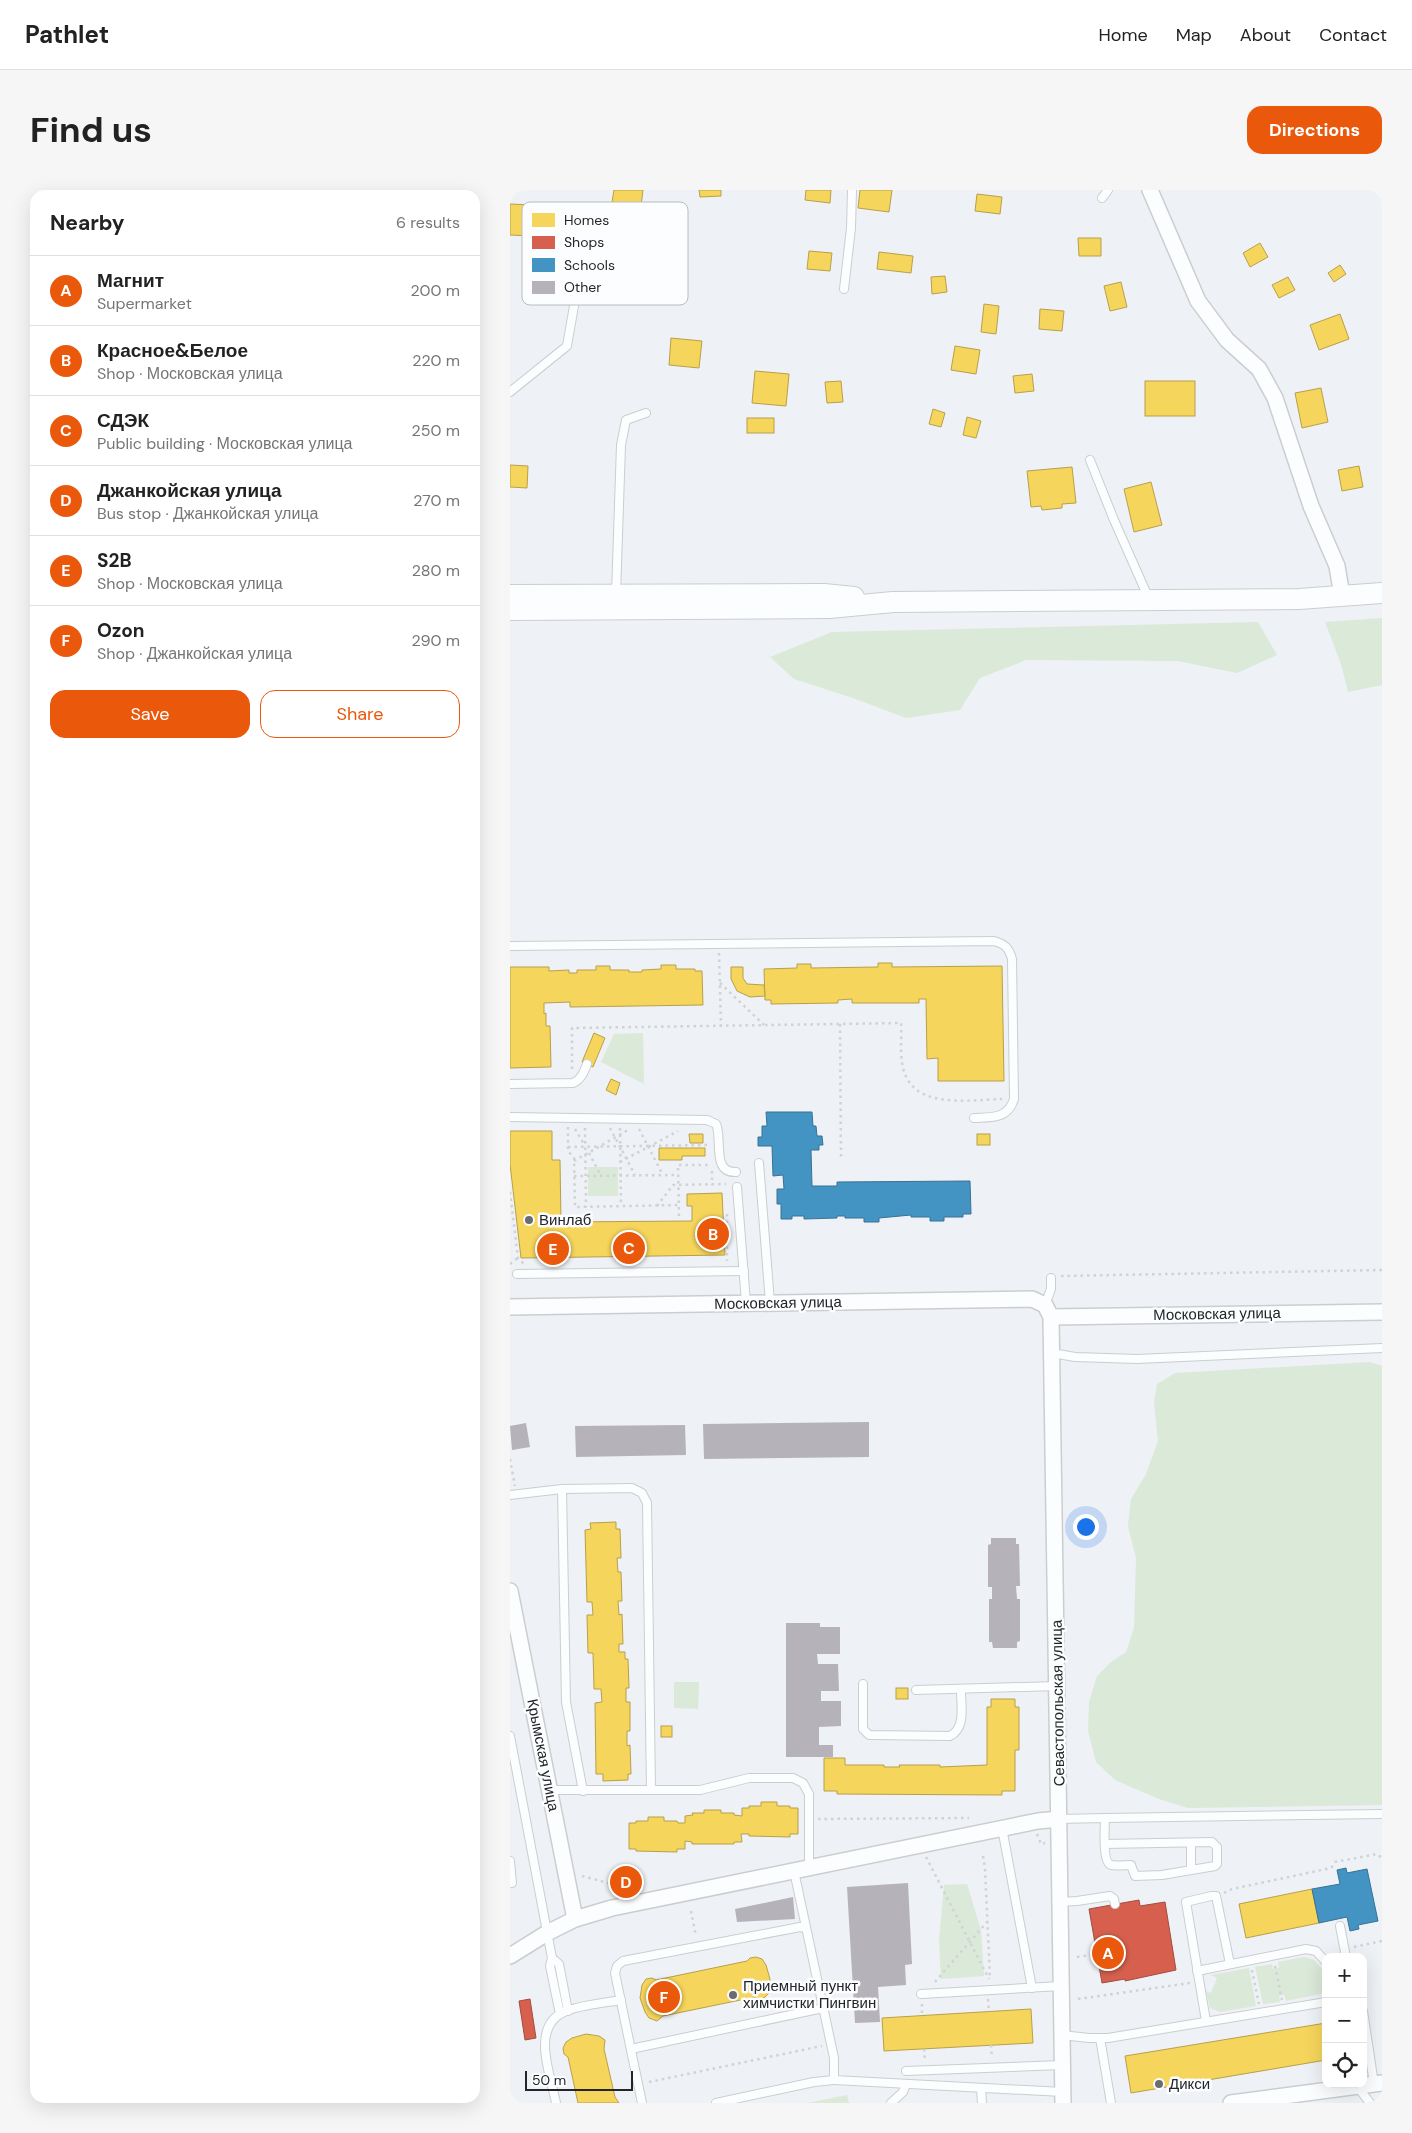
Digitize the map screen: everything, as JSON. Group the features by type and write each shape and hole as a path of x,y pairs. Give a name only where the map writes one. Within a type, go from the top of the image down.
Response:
{"main road":[{"path":"510,610 829,608 894,602 1299,599 1382,593"},
{"path":"510,595 824,594 894,602"},
{"path":"510,620 559,610"}],"street":[{"path":"1150,190 1198,301 1227,340 1259,369 1275,398 1310,506 1337,566 1342,596"},
{"name":"Московская улица","path":"510,1307 1032,1298 1048,1311 1382,1312"},
{"name":"Севастопольская улица","path":"1048,1311 1052,1352 1063,2097"},
{"name":"Крымская улица","path":"510,1591 575,1919"},
{"path":"510,1956 547,1933 575,1919 630,1904 1002,1828 1059,1819"},
{"path":"1231,2103 1268,2101 1346,2088"}],"lane":[{"path":"844,289 851,228 852,190"},
{"path":"1102,198 1108,190"},
{"path":"510,392 567,346 574,305"},
{"path":"616,594 621,445 626,420 646,414"},
{"path":"1090,460 1114,520 1150,600"},
{"path":"510,946 994,941 1003,943 1010,950 1012,959 1014,1099 1011,1108 1005,1114 996,1117 974,1118"},
{"path":"510,1084 577,1081 583,1075 587,1064"},
{"path":"510,1117 708,1120 716,1124 720,1132 720,1162 723,1169 736,1172"},
{"path":"759,1163 770,1303"},
{"path":"737,1187 746,1303"},
{"path":"517,1274 744,1271"},
{"path":"1048,1311 1051,1289 1050,1278"},
{"path":"1052,1352 1075,1357 1136,1359 1382,1348"},
{"path":"513,1495 562,1489 632,1488 642,1492 647,1503 651,1790"},
{"path":"562,1489 566,1702 583,1791"},
{"path":"863,1684 863,1729 868,1735 950,1736 957,1732 961,1725 961,1690"},
{"path":"916,1690 1057,1686"},
{"path":"510,1736 552,1958 550,1966 560,2014"},
{"path":"550,1790 700,1790 750,1778 793,1778 803,1783 809,1794 809,1867"},
{"path":"1059,1819 1382,1814"},
{"path":"1105,1818 1105,1844 1105,1859 1107,1863 1111,1865 1131,1865 1135,1876 1162,1875 1215,1866 1217,1864 1216,1844 1191,1842 1105,1844"},
{"path":"1002,1828 1032,1988"},
{"path":"1191,1842 1191,1870"},
{"path":"510,1861 512,1883"},
{"path":"794,1870 834,2058 834,2080"},
{"path":"1060,1902 1077,1902 1110,1896 1114,1899 1115,1904"},
{"path":"1206,2022 1186,1902 1216,1896 1230,1964"},
{"path":"1340,1926 1346,1953"},
{"path":"642,2103 615,1973 617,1966 623,1962 800,1927 806,1928"},
{"path":"1197,1971 1306,1949 1316,1951 1322,1958"},
{"path":"552,1958 558,1964 568,2011"},
{"path":"921,1994 1061,1986"},
{"path":"556,2103 545,2047 545,2033 552,2019 568,2011 620,2000"},
{"path":"1062,2035 1100,2038 1322,2003"},
{"path":"631,2050 823,2008"},
{"path":"1367,2030 1378,2083"},
{"path":"1100,2038 1111,2103"},
{"path":"906,2071 1062,2065"},
{"path":"716,2103 814,2082 834,2080 981,2088 1063,2097"},
{"path":"891,2103 903,2092 906,2084"},
{"path":"981,2088 982,2103"},
{"path":"1359,2088 1370,2103"}],"path":[{"path":"719,944 721,1026"},
{"path":"720,982 764,1025"},
{"path":"573,1082 572,1028 902,1023 902,1063 908,1082 922,1095 940,1100 1014,1099"},
{"path":"840,1024 842,1160"},
{"path":"593,1127 568,1126 568,1147 574,1161 575,1207 678,1206"},
{"path":"574,1126 587,1154 601,1176"},
{"path":"585,1127 585,1147"},
{"path":"601,1127 647,1128"},
{"path":"610,1127 635,1175"},
{"path":"620,1127 621,1206"},
{"path":"574,1161 634,1127"},
{"path":"638,1127 663,1175"},
{"path":"620,1162 684,1128 675,1128"},
{"path":"568,1147 712,1145 712,1152"},
{"path":"586,1207 585,1176 587,1154"},
{"path":"712,1158 712,1185"},
{"path":"678,1216 678,1165 712,1165"},
{"path":"574,1176 678,1175"},
{"path":"657,1206 673,1185 726,1184 726,1181"},
{"path":"510,1192 518,1258 524,1264 533,1264"},
{"path":"719,1262 728,1262 727,1213"},
{"path":"510,1264 518,1258"},
{"path":"1068,1275 1382,1270"},
{"path":"510,1459 513,1495"},
{"path":"809,1819 969,1818"},
{"path":"920,1845 990,1981 983,1856"},
{"path":"1216,1896 1232,1889 1330,1868 1335,1862 1377,1854 1382,1858"},
{"path":"575,1874 612,1884"},
{"path":"690,1911 698,1947"},
{"path":"921,1994 940,1978 988,1920"},
{"path":"1346,1953 1382,1941"},
{"path":"1077,1957 1097,1954"},
{"path":"1273,1956 1284,2008"},
{"path":"1250,1960 1261,2012"},
{"path":"1078,1999 1199,1982"},
{"path":"638,2084 831,2044"}],"green space":[{"path":"1382,618 1382,685 1348,692 1341,664 1325,622"},
{"path":"1258,622 1277,655 1237,673 1178,661 1026,660 980,678 960,710 906,718 794,679 770,657 832,632"},
{"path":"643,1033 644,1084 601,1062 614,1034"},
{"path":"588,1167 618,1167 618,1196 588,1196"},
{"path":"1370,1362 1382,1366 1382,1805 1188,1808 1159,1799 1115,1780 1096,1762 1088,1731 1089,1702 1097,1676 1111,1662 1126,1652 1134,1628 1136,1558 1128,1526 1131,1499 1146,1474 1158,1441 1154,1403 1157,1384 1175,1373"},
{"path":"674,1682 699,1682 698,1709 674,1708"},
{"path":"967,1884 981,1930 984,1976 941,1979 939,1941 944,1885"},
{"path":"1304,1957 1314,1960 1322,1969 1322,1994 1286,2001 1284,1995 1279,1996 1280,2002 1263,2004 1255,1967 1272,1964 1273,1969 1279,1968 1278,1962"},
{"path":"1249,1968 1256,2006 1220,2012 1210,2008 1206,1991 1211,1993 1217,1978 1211,1975"},
{"path":"847,2095 849,2103 808,2103"}],"building: Homes":[{"path":"614,190 643,190 642,202 612,202"},
{"path":"699,190 721,190 721,196 700,197"},
{"path":"806,190 831,190 830,203 805,200"},
{"path":"860,190 892,190 889,212 858,208"},
{"path":"977,194 1002,197 1000,214 975,211"},
{"path":"510,204 522,205 522,236 510,235"},
{"path":"1078,238 1101,238 1101,256 1079,256"},
{"path":"1260,243 1268,257 1250,267 1243,253"},
{"path":"809,251 832,253 830,271 807,269"},
{"path":"879,252 913,256 911,273 877,269"},
{"path":"1340,265 1346,274 1334,282 1328,273"},
{"path":"945,276 947,292 932,294 931,277"},
{"path":"1288,277 1295,290 1279,298 1272,285"},
{"path":"1121,282 1127,307 1110,311 1104,286"},
{"path":"984,304 999,306 996,334 981,332"},
{"path":"1040,309 1064,311 1062,331 1039,329"},
{"path":"1340,314 1349,339 1319,350 1310,325"},
{"path":"671,338 702,341 699,368 669,365"},
{"path":"955,346 980,350 976,374 951,370"},
{"path":"755,371 789,374 786,406 752,403"},
{"path":"1032,374 1034,391 1015,393 1013,376"},
{"path":"841,381 843,402 827,403 825,382"},
{"path":"1145,381 1195,381 1195,416 1145,416"},
{"path":"1321,388 1328,422 1302,428 1295,393"},
{"path":"933,409 945,413 941,427 929,424"},
{"path":"967,417 981,421 976,438 963,435"},
{"path":"747,418 774,418 774,433 747,433"},
{"path":"510,465 528,466 527,488 510,487"},
{"path":"1359,466 1363,487 1342,491 1338,470"},
{"path":"1072,467 1076,503 1062,504 1062,508 1042,510 1041,506 1031,507 1027,471"},
{"path":"1151,482 1162,525 1134,532 1124,489"},
{"path":"878,963 892,963 892,967 1002,966 1004,1081 938,1081 938,1058 927,1059 926,999 919,999 919,1003 852,1003 852,999 838,1000 838,1003 771,1004 771,1000 765,1000 764,969 797,968 797,964 811,964 811,968 878,967"},
{"path":"661,965 676,965 676,969 702,971 703,1005 570,1007 570,1002 544,1003 546,1026 550,1026 551,1067 510,1068 510,967 549,967 549,971 569,970 569,973 577,973 577,970 596,970 596,966 610,966 610,970 642,972 642,970 661,969"},
{"path":"731,967 743,967 743,978 747,984 764,985 765,996 750,997 737,991 731,979"},
{"path":"594,1033 605,1038 593,1067 582,1062"},
{"path":"611,1079 620,1083 616,1095 606,1090"},
{"path":"510,1131 552,1131 552,1160 560,1160 561,1222 692,1221 692,1206 687,1206 687,1194 722,1193 725,1255 521,1258 510,1164"},
{"path":"689,1134 703,1134 703,1143 690,1143"},
{"path":"977,1134 990,1134 990,1145 977,1145"},
{"path":"659,1148 705,1148 705,1156 682,1156 682,1160 659,1160"},
{"path":"616,1522 616,1529 620,1529 621,1558 617,1558 618,1572 621,1572 622,1601 618,1601 619,1615 622,1614 623,1644 619,1644 619,1652 625,1652 625,1659 628,1659 629,1688 626,1688 626,1702 630,1702 630,1731 627,1731 627,1746 630,1745 631,1774 628,1774 628,1780 603,1781 603,1774 596,1774 595,1703 602,1702 601,1689 594,1689 593,1653 588,1653 587,1615 593,1615 592,1602 587,1602 585,1530 591,1529 590,1523"},
{"path":"896,1688 908,1688 908,1699 896,1699"},
{"path":"991,1699 1015,1699 1015,1707 1019,1707 1019,1750 1015,1750 1015,1791 1002,1791 1002,1795 837,1794 837,1791 824,1791 824,1758 845,1758 845,1765 884,1765 884,1767 900,1767 899,1765 940,1765 940,1767 987,1765 987,1707 991,1707"},
{"path":"661,1726 672,1726 672,1737 661,1737"},
{"path":"761,1802 777,1802 777,1806 798,1808 798,1834 790,1834 790,1837 749,1836 749,1834 741,1834 742,1842 734,1842 734,1844 692,1844 692,1842 685,1841 685,1849 677,1849 677,1852 636,1851 636,1849 629,1849 629,1823 648,1821 648,1817 664,1817 664,1821 685,1823 685,1816 693,1815 692,1813 704,1813 704,1810 721,1810 721,1813 734,1813 734,1815 742,1816 742,1808 761,1806"},
{"path":"1312,1889 1319,1923 1246,1938 1239,1904"},
{"path":"750,1958 762,1959 766,1965 770,1979 769,1993 764,1998 759,1999 755,1997 663,2016 657,2021 649,2018 645,2012 640,1998 642,1985 646,1979 652,1978 656,1980 747,1961"},
{"path":"1031,2009 1033,2043 884,2051 882,2018"},
{"path":"1322,2024 1322,2061 1131,2093 1125,2056"},
{"path":"586,2034 599,2036 605,2040 604,2049 615,2097 619,2103 578,2103 568,2057 564,2054 563,2048 566,2042 572,2038"}],"building: Shops":[{"path":"1139,1900 1140,1906 1165,1902 1176,1970 1125,1981 1125,1979 1102,1983 1089,1909"},
{"path":"530,1999 536,2038 525,2040 519,2001"}],"building: Schools":[{"path":"766,1112 812,1112 813,1126 816,1126 817,1136 822,1136 823,1145 819,1145 819,1150 811,1150 812,1186 837,1186 837,1182 970,1181 971,1214 963,1214 963,1217 944,1217 944,1221 930,1221 930,1217 911,1217 911,1215 879,1218 879,1222 864,1222 864,1218 845,1218 845,1216 804,1219 804,1216 792,1216 792,1219 781,1219 781,1204 777,1204 777,1189 784,1189 783,1175 773,1176 772,1146 758,1146 758,1137 762,1137 762,1126 767,1126"},
{"path":"1346,1868 1347,1873 1367,1869 1378,1921 1358,1925 1359,1929 1350,1931 1347,1917 1319,1923 1312,1889 1340,1884 1337,1870"}],"building: Other":[{"path":"869,1422 869,1457 704,1459 703,1424"},
{"path":"526,1423 530,1447 512,1450 510,1426"},
{"path":"685,1425 686,1455 576,1457 575,1426"},
{"path":"991,1538 1016,1538 1016,1544 1019,1544 1020,1586 1016,1586 1017,1599 1020,1599 1020,1641 1017,1642 1017,1648 993,1648 992,1642 989,1642 989,1599 992,1599 992,1587 988,1587 988,1545 991,1544"},
{"path":"786,1623 820,1623 820,1627 840,1627 840,1654 817,1654 818,1664 838,1664 839,1691 821,1691 821,1701 841,1701 841,1726 819,1727 819,1745 833,1745 833,1757 786,1757"},
{"path":"908,1883 912,1964 905,1965 906,1985 878,1987 880,2022 855,2023 847,1887"},
{"path":"793,1897 795,1919 737,1922 735,1909"}],"place":[{"name":"Винлаб","path":"529,1220"},
{"name":"Красное&Белое","path":"713,1234"},
{"name":"СДЭК","path":"629,1248"},
{"name":"S2B","path":"553,1249"},
{"name":"Джанкойская улица","path":"626,1882"},
{"name":"Магнит","path":"1108,1953"},
{"name":"Приемный пункт химчистки Пингвин","path":"733,1995"},
{"name":"Ozon","path":"664,1997"},
{"name":"Дикси","path":"1159,2084"}]}
